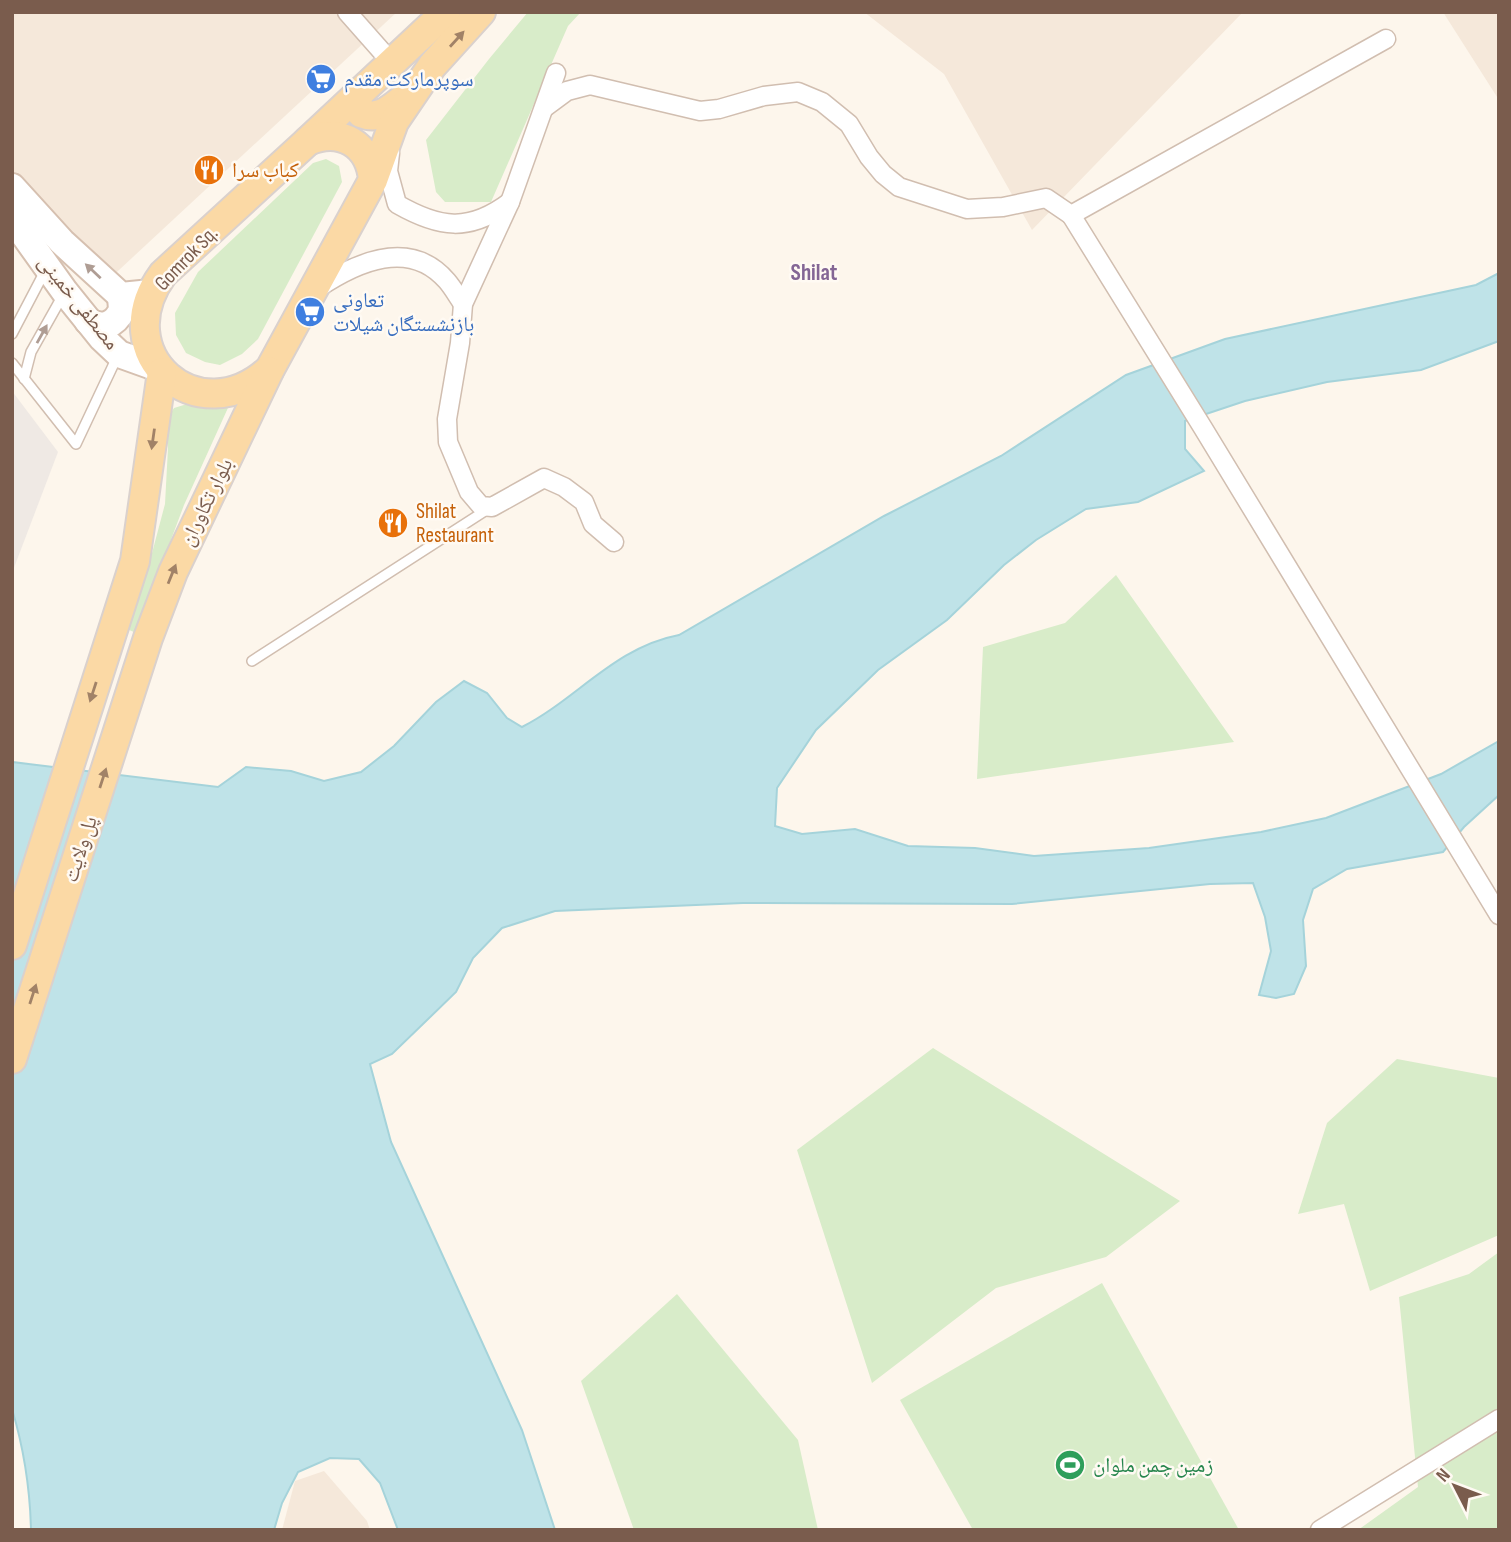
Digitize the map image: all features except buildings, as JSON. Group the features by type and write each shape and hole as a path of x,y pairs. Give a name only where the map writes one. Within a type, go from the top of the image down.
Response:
{"main road":[{"name":"Gomrok Sq.","path":"160,370 146,339 144,322 146,305 163,275 446,12"},
{"path":"160,370 190,390 224,394 249,386 270,369 373,180 394,121 432,66 481,12"},
{"path":"358,96 357,107 361,113 373,117 381,116 411,94"},
{"path":"308,142 317,137 337,136 356,144 369,160 373,180"},
{"path":"12,187 62,242 121,296 122,310 114,322 101,326 88,321"},
{"name":"مصطفی خمینی","path":"12,218 65,292 119,354 160,370"},
{"path":"121,296 151,293"},
{"name":"بلوار تکاوران","path":"148,638 173,572 270,369"},
{"name":"پل ولایت","path":"12,945 135,561 160,370"},
{"name":"پل ولایت","path":"12,1059 148,638"}],"street":[{"path":"347,12 392,62"},
{"path":"1071,215 1386,39"},
{"path":"556,73 510,202 463,304 460,343 447,419 448,442 469,492 481,506 492,507 544,478 564,486 584,502 593,524 614,542"},
{"path":"544,108 567,91 590,85 700,111 719,109 764,96 798,92 822,102 849,124 869,157 883,174 899,187 967,209 1003,207 1046,198 1071,215 1499,915"},
{"path":"394,121 388,171 397,204 421,218 461,225 495,214 510,202"},
{"path":"312,291 371,260 398,257 435,270 447,281 463,304"},
{"path":"1320,1530 1499,1419"}],"lane":[{"path":"12,334 47,267"},
{"path":"24,379 31,352 65,292"},
{"path":"12,363 76,444 119,354"},
{"path":"252,661 492,507"}],"shaded area":[{"path":"12,12 397,12 105,283 12,200"},
{"path":"864,12 1243,12 1032,230 944,74"},
{"path":"1443,12 1499,12 1499,100"},
{"path":"12,391 58,452 12,573"},
{"path":"324,1471 367,1521 370,1530 282,1530 295,1481"}],"green space":[{"path":"528,12 581,12 568,26 491,202 445,202 436,192 426,140"},
{"path":"326,159 339,166 342,182 258,339 242,354 220,365 205,362 186,353 176,335 175,313 198,272 313,163"},
{"path":"232,399 184,505 136,633 127,629 147,572 165,504 168,448 165,422 174,408 197,401"},
{"path":"1116,575 1234,742 977,779 983,647 1065,623"},
{"path":"933,1048 1180,1201 1106,1257 996,1288 872,1383 797,1150"},
{"path":"1397,1059 1499,1078 1499,1235 1370,1291 1344,1204 1298,1214 1327,1123"},
{"path":"1499,1252 1499,1530 1358,1530 1418,1487 1399,1297 1469,1274"},
{"name":"زمین چمن ملوان","path":"1102,1283 1239,1530 973,1530 900,1400"},
{"path":"677,1294 798,1440 818,1530 634,1530 581,1381"}],"water":[{"path":"1499,273 1499,341 1421,370 1327,382 1245,401 1185,421 1185,449 1204,471 1138,502 1086,509 1036,540 1004,565 947,620 878,670 816,730 777,788 775,826 802,834 855,829 908,846 975,848 1034,856 1149,848 1261,832 1326,818 1441,774 1499,741 1499,795 1464,827 1443,852 1347,869 1313,889 1303,920 1306,966 1294,994 1276,998 1259,995 1271,951 1265,917 1253,883 1210,884 1012,904 743,903 555,911 502,928 473,958 456,992 392,1054 370,1064 391,1142 522,1430 555,1530 398,1530 380,1483 359,1459 330,1458 298,1472 282,1503 274,1530 31,1530 26,1469 12,1409 12,762 218,787 246,767 291,771 324,781 361,772 394,746 436,702 464,681 487,693 507,718 522,727 542,716 635,650 679,635 884,516 1001,456 1126,375 1225,339 1476,285"}],"place":[{"name":"سوپرمارکت مقدم","path":"321,79"},
{"name":"کباب سرا","path":"209,170"},
{"name":"تعاونی بازنشستگان شیلات","path":"310,312"},
{"name":"Shilat Restaurant","path":"393,523"},
{"name":"زمین چمن ملوان","path":"1070,1465"}],"district":[{"name":"Shilat","path":"814,272"}]}
